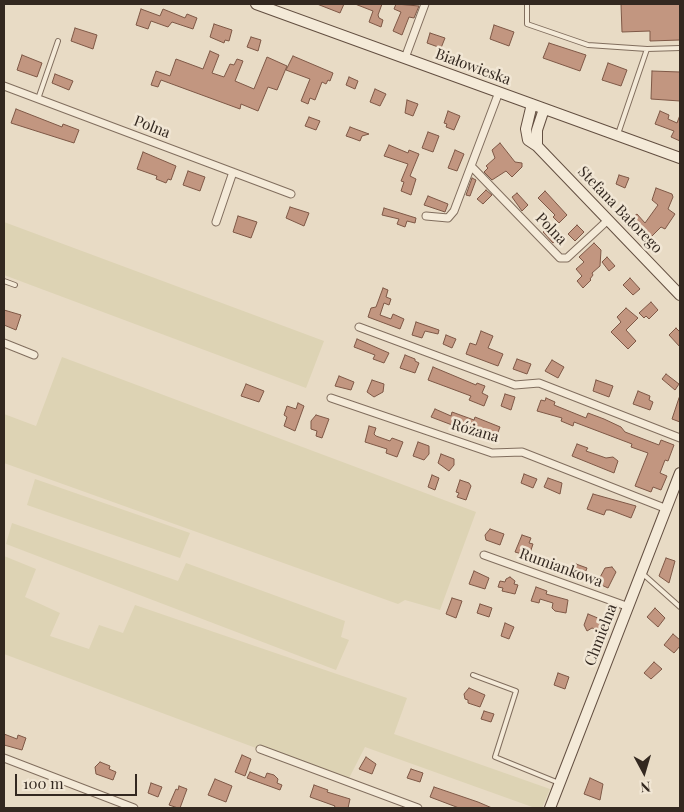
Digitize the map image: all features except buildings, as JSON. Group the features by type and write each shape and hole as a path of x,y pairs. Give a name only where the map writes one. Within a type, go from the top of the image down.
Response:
{"street":[{"name":"Białowieska","path":"256,4 680,158"},
{"path":"405,58 424,4"},
{"name":"Polna","path":"4,86 291,194"},
{"path":"426,216 448,218 454,211 499,92"},
{"name":"Stefana Batorego","path":"532,104 526,122 528,140 537,146 680,295"},
{"path":"537,146 537,130 544,109"},
{"name":"Polna","path":"471,166 560,258 567,258 608,220"},
{"path":"216,222 233,172"},
{"path":"359,327 515,385 539,383 680,438"},
{"path":"4,344 34,355"},
{"name":"Różana","path":"331,398 492,453 522,452 667,509"},
{"name":"Chmielna","path":"550,808 680,473"},
{"name":"Rumiankowa","path":"484,556 628,607"},
{"path":"260,750 418,808"},
{"path":"4,758 134,808"}],"lane":[{"path":"527,4 527,24 588,45 647,49 680,48"},
{"path":"38,99 58,41"},
{"path":"618,135 647,49"},
{"path":"4,281 14,285"},
{"path":"642,572 680,608"},
{"path":"473,676 516,690 495,757 559,783"}],"shaded area":[{"path":"4,222 324,341 306,388 4,275"},
{"path":"62,357 476,512 440,610 405,600 398,604 4,463 4,414 36,426"},
{"path":"35,479 190,533 180,558 27,505"},
{"path":"12,523 178,581 186,563 345,621 341,637 349,640 336,670 6,544"},
{"path":"4,556 36,569 25,597 60,613 50,636 89,649 99,625 123,633 135,605 407,698 394,734 550,789 542,808 535,808 365,747 347,782 4,654"}]}
